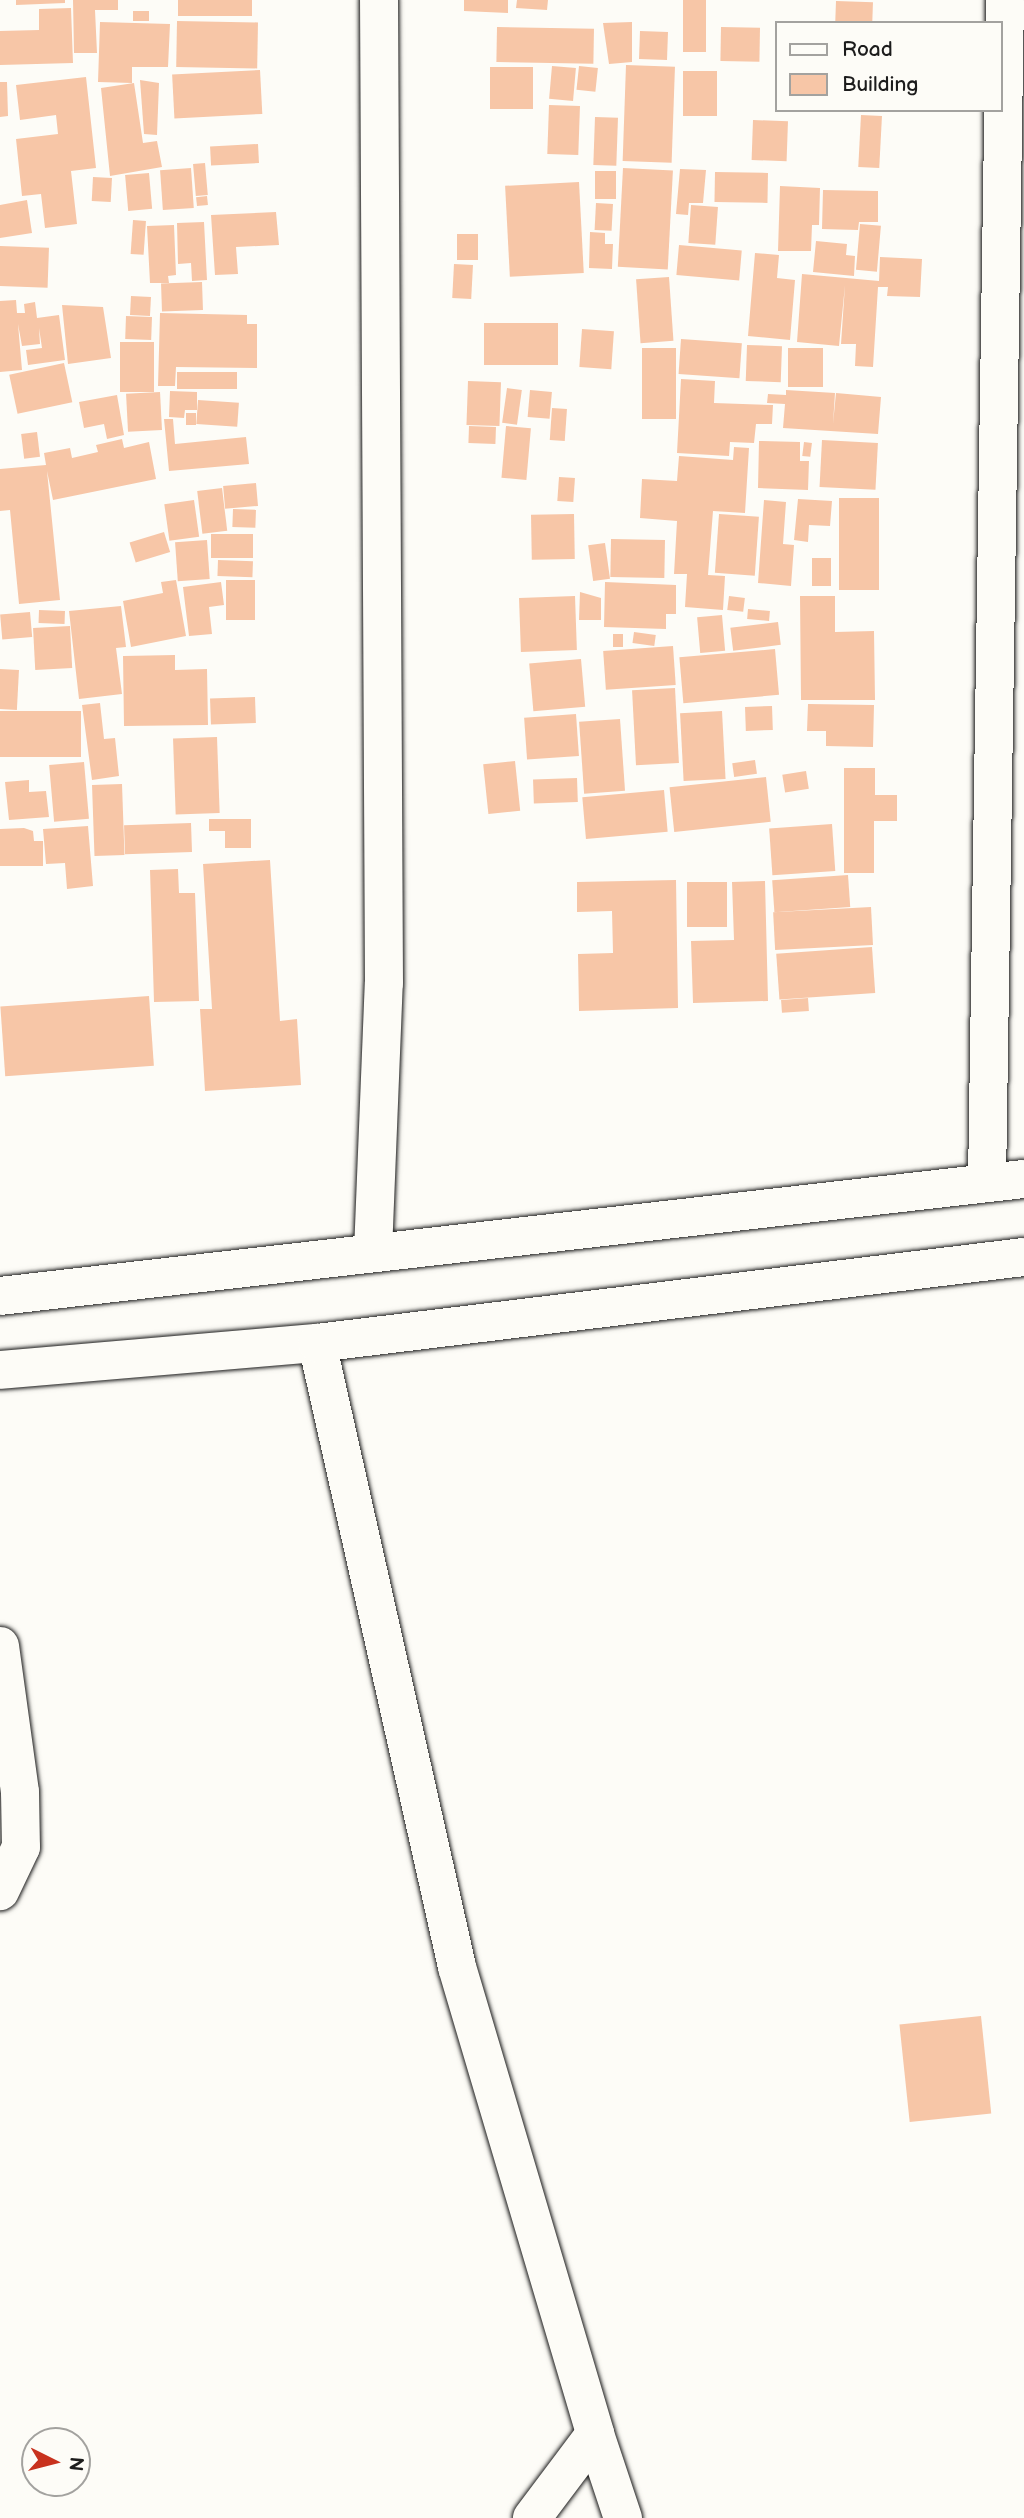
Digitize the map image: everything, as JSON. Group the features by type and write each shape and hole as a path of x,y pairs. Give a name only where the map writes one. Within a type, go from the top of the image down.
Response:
{"main road":[{"path":"373,1252 384,984 379,0"},
{"path":"0,1296 373,1252 551,1237 1005,1181 1004,0"},
{"path":"0,1370 317,1343 1024,1257"},
{"path":"317,1343 457,1967 594,2434 622,2518"},
{"path":"0,1646 20,1792 21,1847 0,1891"},
{"path":"532,2518 594,2434"}],"building":[{"path":"16,0 65,0 65,3 16,5"},
{"path":"73,0 118,0 118,10 95,10 97,53 74,53"},
{"path":"178,0 252,0 252,16 178,16"},
{"path":"464,0 508,0 508,13 464,11"},
{"path":"517,0 548,0 547,10 516,8"},
{"path":"683,0 706,0 706,52 683,52"},
{"path":"836,1 873,2 872,21 835,21"},
{"path":"71,8 73,63 0,65 0,31 39,30 39,9"},
{"path":"133,11 149,11 149,21 133,21"},
{"path":"177,21 258,22 257,68 176,67"},
{"path":"100,22 170,24 168,67 132,67 132,83 98,82"},
{"path":"632,22 632,62 609,64 603,23"},
{"path":"497,27 594,29 593,64 496,62"},
{"path":"721,27 760,28 759,62 720,61"},
{"path":"640,31 668,32 667,60 639,59"},
{"path":"626,65 675,67 672,163 623,161"},
{"path":"552,66 576,68 573,101 549,99"},
{"path":"579,66 598,68 595,92 576,90"},
{"path":"490,67 533,67 533,109 490,109"},
{"path":"260,70 262,114 174,119 172,75"},
{"path":"683,71 717,71 717,116 683,116"},
{"path":"86,77 96,168 71,171 77,224 45,228 41,194 22,196 16,139 58,134 56,115 20,120 16,85"},
{"path":"140,80 159,83 157,135 144,134"},
{"path":"0,82 7,82 8,116 0,117"},
{"path":"134,83 143,143 157,141 162,167 110,176 101,88"},
{"path":"549,105 580,106 578,155 547,154"},
{"path":"861,115 882,116 879,168 858,167"},
{"path":"595,117 618,118 616,166 593,165"},
{"path":"753,120 788,121 787,161 752,160"},
{"path":"258,144 259,163 211,165 210,147"},
{"path":"205,163 208,195 196,196 193,164"},
{"path":"191,168 194,208 163,210 160,170"},
{"path":"623,168 673,171 668,269 618,267"},
{"path":"680,169 706,170 703,203 689,203 688,215 676,214"},
{"path":"595,171 616,171 616,199 595,199"},
{"path":"715,172 768,173 767,203 714,202"},
{"path":"149,173 152,209 128,211 125,175"},
{"path":"93,177 112,178 111,202 92,201"},
{"path":"579,182 584,273 510,277 505,186"},
{"path":"780,186 820,188 819,225 812,225 811,251 778,251"},
{"path":"823,190 878,191 878,222 859,222 858,230 822,229"},
{"path":"207,196 208,205 197,206 196,197"},
{"path":"27,200 32,233 0,238 0,205"},
{"path":"596,203 613,204 612,231 595,230"},
{"path":"691,205 718,207 715,245 688,243"},
{"path":"276,212 279,245 236,247 238,274 215,275 211,215"},
{"path":"133,220 146,221 144,255 131,254"},
{"path":"204,222 207,280 192,281 191,263 178,264 177,223"},
{"path":"860,224 881,226 877,272 856,270"},
{"path":"174,225 176,275 168,276 169,283 150,283 147,226"},
{"path":"590,232 605,233 605,244 613,244 612,269 589,268"},
{"path":"457,234 478,234 478,260 457,260"},
{"path":"816,241 847,244 846,255 855,256 854,276 813,272"},
{"path":"679,245 742,250 739,280 676,275"},
{"path":"0,246 49,248 48,288 0,286"},
{"path":"755,253 779,255 777,278 795,280 790,340 748,336"},
{"path":"880,257 922,259 920,297 887,296 888,287 878,287 873,367 855,366 856,344 841,344 845,285 839,346 797,342 802,274 879,281"},
{"path":"454,264 473,265 471,299 452,298"},
{"path":"669,277 673,341 641,343 636,279"},
{"path":"202,282 203,310 162,311 161,283"},
{"path":"131,296 151,297 150,316 130,315"},
{"path":"16,300 17,313 25,313 24,304 35,302 37,318 59,315 65,360 28,365 26,350 42,348 39,328 40,344 22,346 18,324 22,370 0,372 0,301"},
{"path":"62,305 103,307 111,358 68,364"},
{"path":"160,313 247,315 247,324 257,324 257,368 176,367 175,386 158,386"},
{"path":"126,316 152,317 151,340 125,339"},
{"path":"484,323 558,323 558,365 484,365"},
{"path":"582,329 614,331 611,369 579,367"},
{"path":"681,339 742,343 739,378 679,374"},
{"path":"120,342 154,342 154,392 120,392"},
{"path":"747,345 782,346 781,382 746,381"},
{"path":"642,348 676,348 676,419 642,419"},
{"path":"788,348 823,348 823,387 788,387"},
{"path":"64,363 72,402 18,414 9,375"},
{"path":"177,372 237,372 237,389 177,389"},
{"path":"681,379 715,381 714,403 773,405 772,424 756,424 754,443 730,442 729,456 677,453"},
{"path":"468,381 501,382 499,426 466,425"},
{"path":"507,388 522,390 517,425 502,423"},
{"path":"530,390 552,392 550,419 528,417"},
{"path":"786,390 835,393 833,424 836,393 881,397 878,434 783,428 785,404 767,403 768,394 786,395"},
{"path":"170,391 197,392 197,410 185,410 184,418 169,417"},
{"path":"160,392 162,430 128,432 126,394"},
{"path":"117,395 124,435 107,439 104,424 84,428 79,402"},
{"path":"198,400 239,403 237,427 196,424"},
{"path":"552,408 567,409 565,441 550,440"},
{"path":"186,413 196,413 196,425 186,425"},
{"path":"164,419 173,419 175,444 246,437 249,464 169,471"},
{"path":"469,426 496,427 495,444 468,443"},
{"path":"506,426 531,428 526,480 501,478"},
{"path":"37,432 40,457 24,459 21,434"},
{"path":"122,439 124,448 149,442 156,479 53,500 47,471 60,600 19,604 10,510 0,511 0,469 46,465 44,453 70,448 72,458 98,452 96,445"},
{"path":"822,440 878,443 875,490 820,487"},
{"path":"759,441 800,442 800,461 809,461 808,490 758,488"},
{"path":"804,442 812,443 810,457 802,456"},
{"path":"734,447 749,448 745,513 713,511 708,575 725,576 723,610 685,607 687,574 674,574 677,521 640,518 642,479 677,481 679,456 733,460"},
{"path":"559,477 575,478 573,502 557,501"},
{"path":"256,483 258,506 225,509 223,486"},
{"path":"222,488 227,531 202,534 197,491"},
{"path":"839,498 879,498 879,590 839,590"},
{"path":"798,499 832,501 830,526 809,525 808,542 794,540"},
{"path":"194,500 199,537 169,541 164,504"},
{"path":"764,500 786,502 783,544 794,545 791,586 758,583"},
{"path":"233,509 256,510 255,528 232,527"},
{"path":"574,514 575,559 532,560 531,515"},
{"path":"719,514 759,517 755,576 715,573"},
{"path":"164,532 170,552 136,563 130,543"},
{"path":"211,534 253,534 253,558 211,558"},
{"path":"611,539 665,540 664,578 610,577"},
{"path":"207,540 210,579 178,581 175,542"},
{"path":"605,543 610,579 593,581 588,545"},
{"path":"812,558 831,558 831,586 812,586"},
{"path":"218,560 253,561 252,577 217,576"},
{"path":"176,580 186,636 131,647 123,601 163,593 161,582"},
{"path":"226,580 255,580 255,620 226,620"},
{"path":"221,582 224,605 209,607 212,634 189,636 183,587"},
{"path":"605,582 676,585 676,614 666,614 666,629 604,627"},
{"path":"580,592 601,598 601,620 579,620"},
{"path":"575,596 577,650 521,652 519,598"},
{"path":"729,596 745,598 743,612 727,610"},
{"path":"800,596 835,596 835,632 874,631 875,700 801,700"},
{"path":"121,606 126,647 116,648 122,694 79,699 69,611"},
{"path":"748,609 770,611 769,621 747,619"},
{"path":"39,610 65,611 65,624 39,623"},
{"path":"30,612 32,637 2,640 0,615"},
{"path":"722,615 725,651 700,653 697,617"},
{"path":"778,622 781,645 733,651 730,628"},
{"path":"70,626 72,668 35,670 33,628"},
{"path":"634,632 656,635 654,646 632,643"},
{"path":"613,634 623,634 623,647 613,647"},
{"path":"673,646 676,685 606,690 603,651"},
{"path":"775,649 779,695 683,703 679,657"},
{"path":"175,655 175,670 207,669 208,725 124,726 123,656"},
{"path":"581,659 585,707 533,711 529,664"},
{"path":"0,669 19,670 17,710 0,709"},
{"path":"675,688 679,763 636,765 632,690"},
{"path":"255,697 256,723 211,725 210,699"},
{"path":"100,703 104,739 115,738 119,776 92,780 82,705"},
{"path":"808,704 874,705 873,747 826,746 826,731 807,731"},
{"path":"772,706 773,730 746,731 745,707"},
{"path":"0,711 81,711 81,757 0,757"},
{"path":"722,711 726,779 684,781 680,713"},
{"path":"576,714 579,756 527,760 524,718"},
{"path":"620,719 625,791 584,794 579,722"},
{"path":"217,737 220,813 176,814 173,739"},
{"path":"755,760 757,774 734,777 732,763"},
{"path":"515,761 520,811 488,814 483,764"},
{"path":"84,762 89,819 54,822 49,765"},
{"path":"844,768 875,768 875,795 897,795 897,821 874,821 874,873 844,873"},
{"path":"806,771 809,789 785,793 782,775"},
{"path":"766,777 771,822 674,832 670,787"},
{"path":"577,778 578,802 534,804 533,780"},
{"path":"29,780 29,792 46,791 49,817 9,820 5,782"},
{"path":"122,784 124,855 94,856 92,785"},
{"path":"664,790 668,832 586,839 582,797"},
{"path":"209,819 251,819 251,848 225,848 225,831 209,831"},
{"path":"191,823 192,852 125,854 124,825"},
{"path":"832,824 835,871 772,875 769,828"},
{"path":"88,826 93,886 67,889 65,863 46,864 43,829"},
{"path":"24,828 33,831 34,841 43,841 43,866 0,866 0,829"},
{"path":"270,860 280,1021 297,1019 301,1085 205,1091 200,1009 212,1009 203,864"},
{"path":"178,869 179,893 195,893 199,1001 154,1002 150,870"},
{"path":"848,875 850,907 774,912 772,880"},
{"path":"676,880 678,1008 579,1011 578,954 613,953 612,911 577,912 577,882"},
{"path":"765,881 768,1001 693,1003 691,941 734,940 732,882"},
{"path":"687,882 727,882 727,927 687,927"},
{"path":"871,907 873,945 775,950 773,912"},
{"path":"872,947 875,993 779,1000 776,954"},
{"path":"149,996 154,1066 5,1076 0,1006"},
{"path":"808,998 809,1011 782,1013 781,1000"},
{"path":"981,2016 991,2113 910,2122 899,2025"}]}
